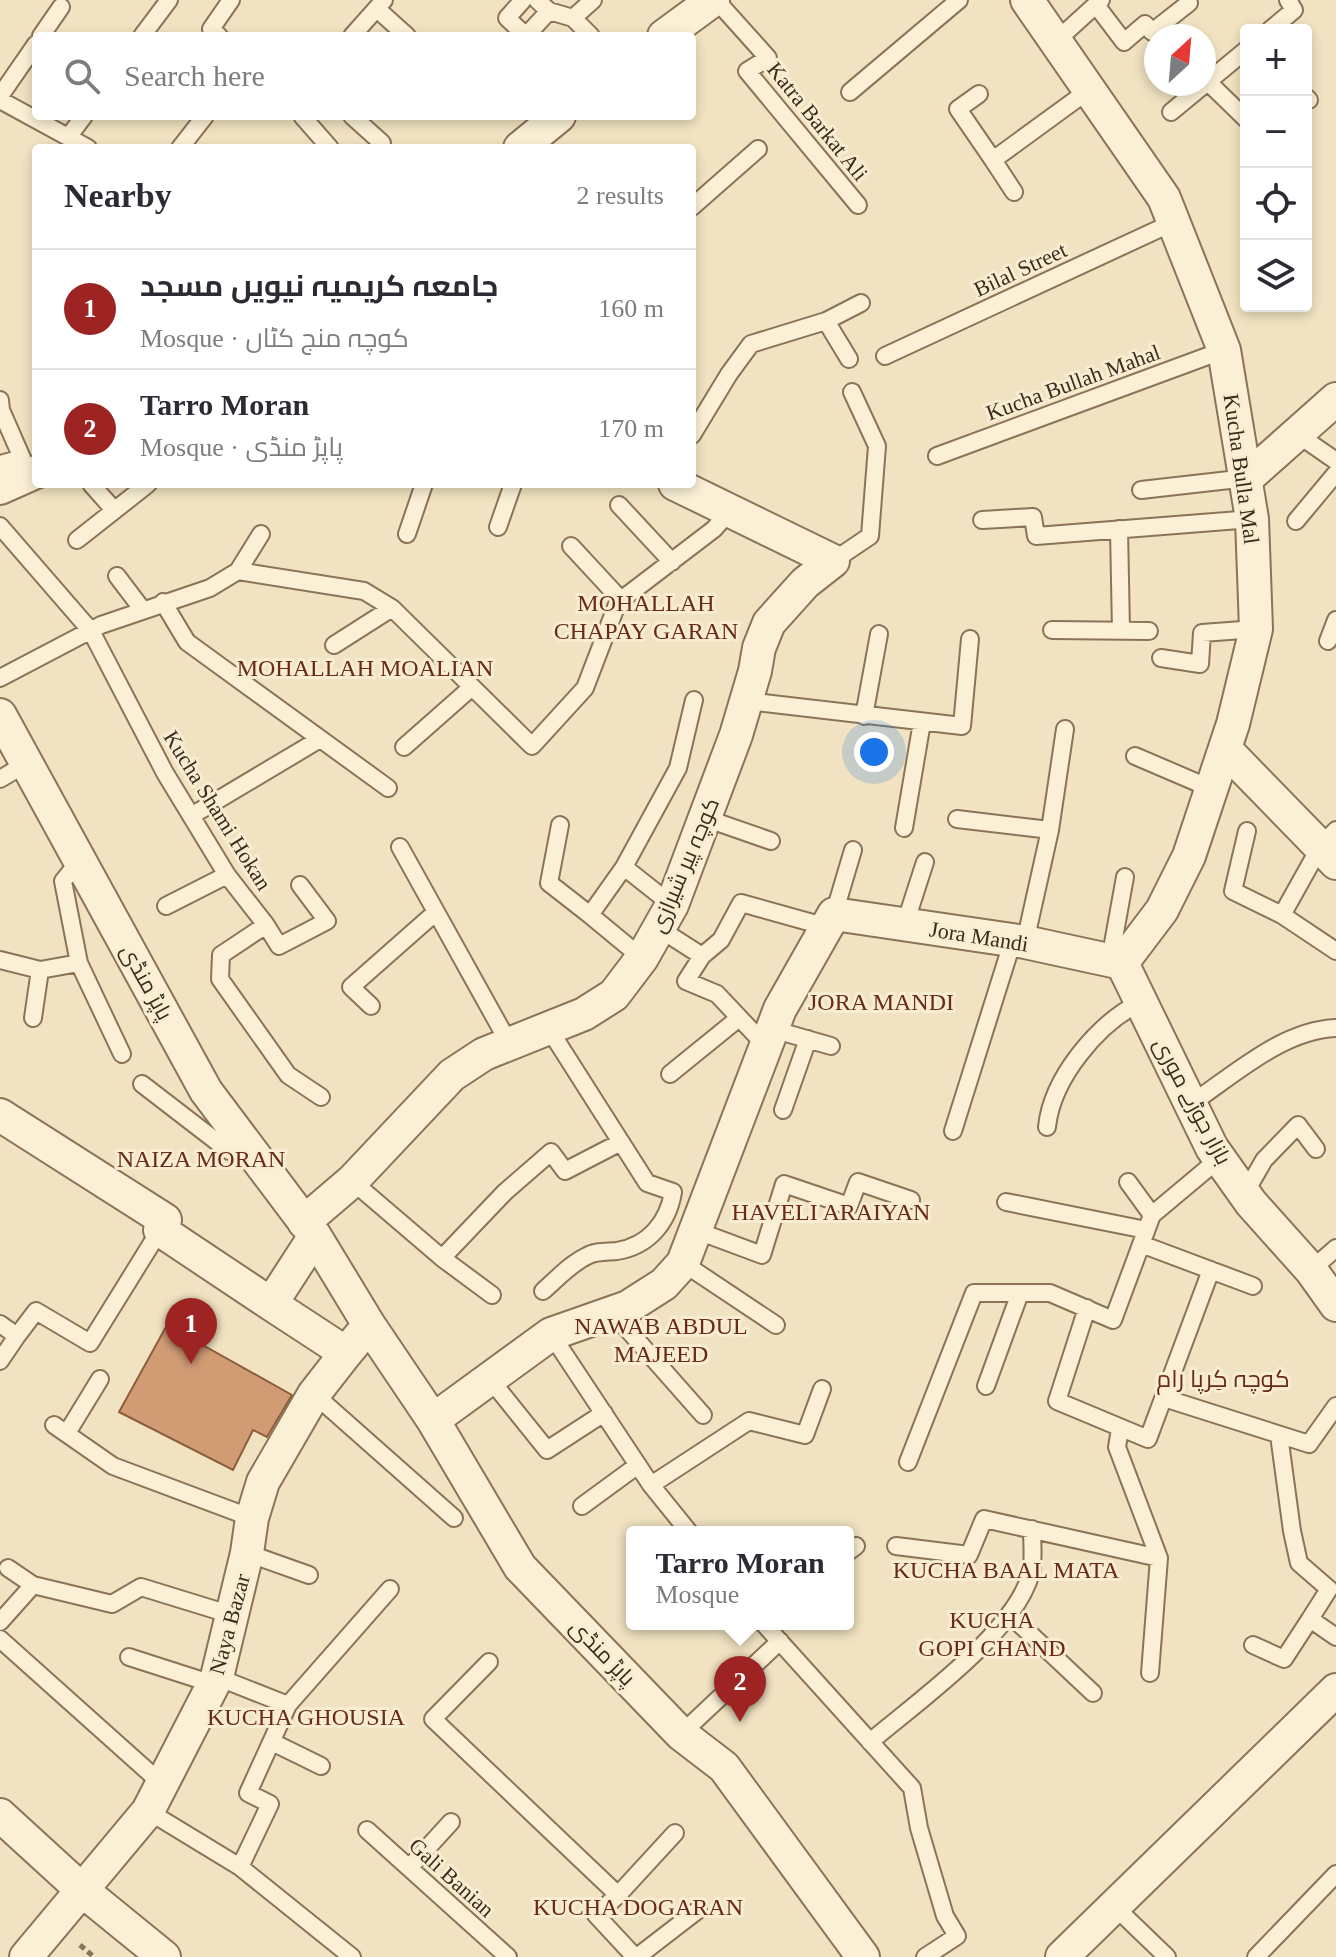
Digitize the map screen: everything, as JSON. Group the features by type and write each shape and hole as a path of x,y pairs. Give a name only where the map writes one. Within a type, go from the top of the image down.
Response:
{"street":[{"path":"670,32 714,0"},
{"name":"Kucha Bulla Mal","path":"1027,0 1164,198 1224,350 1252,519 1256,629 1225,749 1189,856 1162,910 1116,962"},
{"path":"525,144 554,120"},
{"path":"1247,478 1336,399"},
{"path":"683,488 833,561"},
{"name":"کوچہ پیر شیرازی","path":"271,1304 310,1229 452,1075 484,1054 584,1014 614,995 642,958 666,917 705,818 747,701 759,648 769,623 805,583 833,561"},
{"name":"پاپڑ منڈی","path":"0,715 13,771 80,860 206,1091 310,1229 433,1420 520,1567 681,1734 724,1767 863,1957"},
{"path":"1225,749 1331,846"},
{"path":"433,1420 551,1334 628,1307 664,1284 683,1263 780,1009 830,921"},
{"name":"Jora Mandi","path":"830,921 905,924 1019,941 1116,962"},
{"name":"بازار جوڑے موری","path":"1116,962 1141,1002 1212,1148 1336,1305"},
{"path":"0,1115 165,1220 160,1230 346,1353"},
{"name":"Naya Bazar","path":"26,1957 83,1891 155,1797 215,1681 263,1482 314,1394 369,1325"},
{"path":"1062,1957 1336,1690"},
{"path":"0,1815 83,1891 164,1957"}],"lane":[{"path":"145,32 169,0"},
{"path":"214,32 211,29 231,0"},
{"path":"522,32 507,18 523,0"},
{"path":"573,18 593,0"},
{"name":"Katra Barkat Ali","path":"714,0 768,58 747,71 858,205"},
{"path":"850,92 959,0"},
{"path":"1277,24 1294,10 1288,0"},
{"path":"1056,41 1098,3 1124,42 1145,24 1152,32 1189,3"},
{"path":"356,32 381,4 404,32"},
{"path":"528,32 543,6 573,18 587,32"},
{"path":"44,32 61,7"},
{"path":"32,50 0,98 32,116"},
{"path":"1216,75 1240,55"},
{"path":"993,160 1089,90"},
{"path":"1216,90 1240,113"},
{"path":"979,94 958,109 1014,192"},
{"path":"1171,112 1191,96"},
{"path":"40,120 82,144"},
{"path":"69,136 81,120"},
{"path":"183,144 202,120"},
{"path":"306,120 326,144"},
{"path":"356,120 382,143"},
{"path":"696,203 758,149"},
{"name":"Bilal Street","path":"885,356 1174,222"},
{"path":"696,428 751,344 826,321 861,303"},
{"path":"826,321 849,359"},
{"name":"Kucha Bullah Mahal","path":"937,456 1224,350"},
{"path":"833,561 870,536 877,446 852,392"},
{"path":"0,400 1,410 22,458 9,475"},
{"path":"1297,434 1336,461"},
{"path":"1296,521 1336,473"},
{"path":"1141,490 1247,478"},
{"path":"95,488 114,510"},
{"path":"77,540 143,488"},
{"path":"407,534 423,488"},
{"path":"498,527 512,488"},
{"path":"619,505 672,562"},
{"path":"238,571 364,591 392,608 532,746 585,688 621,600 714,529 730,511"},
{"path":"982,520 1033,517 1036,536 1252,519"},
{"name":"Kucha Shami Hokan","path":"0,526 91,631 165,773 227,875 266,925 221,955 220,979 288,1075 321,1097"},
{"path":"1119,529 1121,631"},
{"path":"0,678 101,625 210,588 238,571 261,534"},
{"path":"571,546 621,600"},
{"path":"117,576 142,609"},
{"path":"163,602 187,642 388,788"},
{"path":"334,645 392,608"},
{"path":"1328,641 1336,620"},
{"path":"1161,658 1200,664 1202,633 1256,629"},
{"path":"1052,630 1149,631"},
{"path":"864,716 879,634"},
{"path":"747,701 962,726 970,639"},
{"path":"404,747 472,687"},
{"path":"590,915 624,867 678,768 694,700"},
{"path":"904,828 922,722"},
{"path":"953,1131 1019,941 1050,830 1065,729"},
{"path":"191,816 320,739"},
{"path":"1135,756 1212,789"},
{"path":"705,818 771,841"},
{"path":"957,819 1050,830"},
{"path":"560,825 549,883 642,958"},
{"path":"1247,831 1233,891 1282,915 1336,951"},
{"path":"1282,915 1331,846"},
{"path":"400,847 510,1045"},
{"path":"831,1046 808,1039 769,1037 739,1018 717,994 686,981 702,956 721,940 741,903 830,921 853,850"},
{"path":"80,860 63,881 79,963 122,1054"},
{"path":"905,924 925,862"},
{"path":"624,867 702,956"},
{"path":"166,906 227,875"},
{"path":"1116,962 1125,877"},
{"path":"266,925 279,946 327,921 300,885"},
{"path":"371,1006 351,987 436,912"},
{"path":"0,960 40,970 79,963"},
{"path":"33,1018 40,970"},
{"path":"1047,1127 1048,1112 1086,1044 1121,1011 1141,1002"},
{"path":"670,1074 739,1018"},
{"path":"1192,1103 1263,1055 1305,1033 1336,1028"},
{"path":"543,1291 589,1254 641,1244 663,1223 673,1192 647,1183 549,1029"},
{"path":"783,1110 808,1039"},
{"path":"142,1084 229,1151 241,1137"},
{"path":"1245,1193 1264,1160 1298,1125 1316,1149"},
{"path":"442,1258 505,1192 551,1152 565,1171 621,1142"},
{"path":"908,1462 974,1293 1050,1293 1113,1320 1146,1230 1220,1158"},
{"path":"352,1181 442,1258 492,1295"},
{"path":"695,1230 762,1255 784,1184 849,1206 858,1182 911,1200"},
{"path":"1128,1182 1146,1230"},
{"path":"1006,1202 1146,1230 1211,1270 1253,1286"},
{"path":"0,1361 36,1311 90,1343 160,1230"},
{"path":"1311,1270 1336,1248"},
{"path":"683,1263 776,1325"},
{"path":"1087,1308 1057,1401 1148,1439 1211,1270"},
{"path":"986,1386 1020,1293"},
{"path":"613,1313 703,1415"},
{"path":"0,1324 17,1336"},
{"path":"551,1334 651,1485 684,1526"},
{"path":"100,1379 60,1429 113,1466 252,1518"},
{"path":"490,1379 547,1450 604,1413"},
{"path":"651,1485 749,1421 805,1435 822,1389"},
{"path":"314,1394 454,1518"},
{"path":"1164,1398 1309,1444 1336,1406"},
{"path":"1120,1429 1117,1447 1159,1558 1150,1673"},
{"path":"1253,1645 1284,1659 1329,1589 1299,1563 1279,1435"},
{"path":"582,1506 638,1465"},
{"path":"896,1546 969,1555 984,1519 1159,1558"},
{"path":"870,1742 972,1655 1010,1615 1031,1572 1032,1529"},
{"path":"247,1553 309,1575"},
{"path":"8,1568 33,1585 112,1604 141,1587 232,1615"},
{"path":"0,1622 33,1585"},
{"path":"240,1867 270,1804 248,1793 288,1705 390,1589"},
{"path":"1010,1615 1093,1693"},
{"path":"1310,1619 1336,1637"},
{"path":"770,1630 912,1788 919,1828 945,1916 957,1936 925,1957"},
{"path":"0,1639 155,1797 352,1957"},
{"path":"681,1734 780,1641"},
{"path":"129,1657 288,1705"},
{"path":"489,1662 433,1719 618,1895"},
{"path":"272,1742 321,1766"},
{"path":"409,1868 451,1822"},
{"name":"Gali Banian","path":"367,1830 508,1957"},
{"path":"675,1833 596,1915 636,1957 698,1910"},
{"path":"1256,1957 1336,1874"},
{"path":"1114,1906 1167,1957"}],"building":[{"path":"167,1325 292,1395 267,1437 253,1430 233,1470 119,1412"}],"place":[{"name":"جامعہ کریمیہ نیویں مسجد","path":"191,1364"},
{"name":"Tarro Moran","path":"740,1722"}],"district":[{"name":"MOHALLAH CHAPAY GARAN","path":"646,617"},
{"name":"MOHALLAH MOALIAN","path":"365,668"},
{"name":"JORA MANDI","path":"881,1002"},
{"name":"NAIZA MORAN","path":"201,1159"},
{"name":"HAVELI ARAIYAN","path":"831,1212"},
{"name":"NAWAB ABDUL MAJEED","path":"661,1340"},
{"name":"کوچہ کِرپا رام","path":"1223,1379"},
{"name":"KUCHA BAAL MATA","path":"1006,1570"},
{"name":"KUCHA GOPI CHAND","path":"992,1634"},
{"name":"KUCHA GHOUSIA","path":"306,1717"},
{"name":"KUCHA DOGARAN","path":"638,1907"}]}
